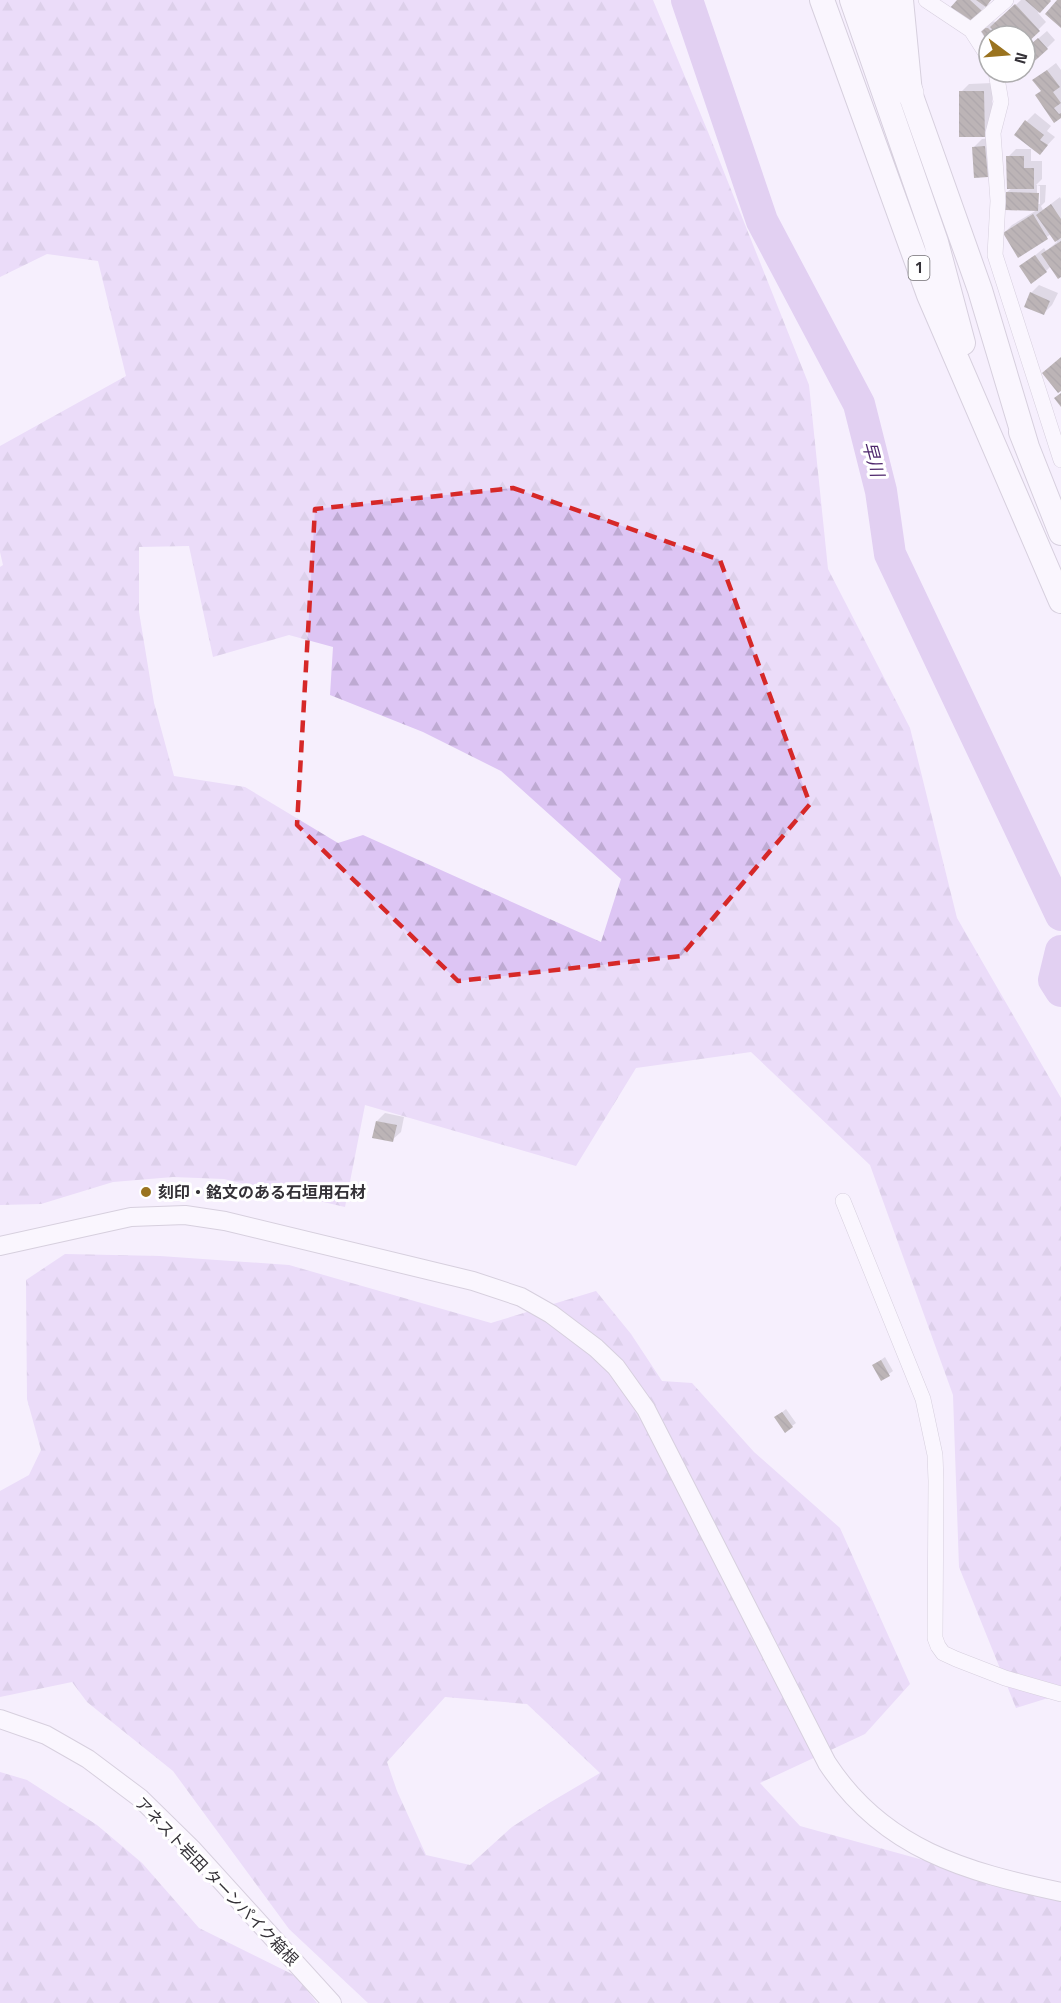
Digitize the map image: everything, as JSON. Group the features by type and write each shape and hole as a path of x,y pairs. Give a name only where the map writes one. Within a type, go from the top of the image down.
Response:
{"highway":[{"name":"1","path":"822,0 929,295 1061,601"},
{"name":"1","path":"852,0 936,242 959,330 1030,529"},
{"name":"1","path":"875,0 980,290 1027,447"},
{"name":"1","path":"901,0 910,93"},
{"name":"1","path":"936,242 978,326 1061,533"}],"street":[{"path":"926,0 971,30 977,39"},
{"path":"971,30 1006,0"},
{"path":"998,84 1001,102 993,133 998,201 995,255 1061,460"},
{"path":"843,1201 907,1356 927,1413 935,1455 935,1638 938,1646 943,1653 975,1667 1061,1694"},
{"path":"0,1246 131,1217 185,1215 225,1221 473,1281 521,1298 551,1314 596,1348 616,1367 646,1409 827,1763 842,1786 880,1823 903,1839 930,1853 965,1868 1061,1892"},
{"name":"アネスト岩田 ターンパイク箱根","path":"0,1719 46,1735 88,1759 140,1798 193,1850 332,2003"}],"highlighted area":[{"path":"513,488 720,560 810,804 681,956 458,981 297,825 315,509"}],"green space":[{"path":"0,0 653,0 809,385 828,569 910,728 957,918 1061,1098 1061,1694 1016,1708 959,1567 953,1395 870,1165 751,1052 636,1068 576,1166 365,1105 345,1207 224,1179 173,1177 113,1182 41,1204 0,1205 0,567 3,565 0,552 0,446 126,376 98,261 47,254 0,277","holes":["189,546 213,657 289,635 333,647 330,695 423,732 501,771 621,879 601,942 363,835 338,843 245,787 174,776 154,703 139,612 139,547"]},
{"path":"65,1254 160,1256 289,1265 491,1323 596,1291 631,1334 662,1381 692,1383 754,1452 840,1528 910,1684 865,1734 760,1783 800,1826 1061,1898 1061,2003 368,2003 289,1929 173,1771 87,1702 72,1682 0,1697 0,1491 29,1475 41,1450 27,1399 26,1280","holes":["445,1697 527,1704 600,1773 512,1827 470,1865 426,1855 397,1791 387,1762"]},
{"path":"0,1772 27,1780 97,1825 142,1863 199,1928 296,1976 317,2003 0,2003"}],"building":[{"path":"957,0 970,0 982,11 969,26 949,9"},
{"path":"976,0 991,0 986,7"},
{"path":"1025,0 1050,0 1051,1 1040,13"},
{"path":"1057,0 1061,0 1061,28 1045,14"},
{"path":"1015,4 1034,24 993,24"},
{"path":"1037,39 1048,49 1037,59"},
{"path":"1047,70 1060,87 1053,92 1061,103 1054,108 1059,114 1061,113 1061,118 1054,123 1035,95 1041,91 1035,84 1037,77"},
{"path":"959,91 984,91 985,137 959,137"},
{"path":"1025,120 1044,135 1040,140 1048,145 1040,155 1014,135"},
{"path":"985,146 988,177 974,178 972,147"},
{"path":"1006,156 1024,156 1024,168 1034,168 1034,189 1007,189"},
{"path":"1006,192 1039,193 1038,211 1005,210"},
{"path":"1051,204 1061,219 1061,238 1055,242 1036,215"},
{"path":"1033,214 1048,239 1018,258 1003,233"},
{"path":"1061,241 1061,277 1058,279 1041,254"},
{"path":"1035,255 1047,272 1031,284 1019,266"},
{"path":"1030,292 1050,301 1044,315 1024,307"},
{"path":"1061,357 1061,391 1058,393 1042,373"},
{"path":"1061,393 1061,407 1054,398"},
{"path":"376,1121 397,1125 393,1142 372,1138"},
{"path":"881,1360 890,1376 881,1381 872,1365"},
{"path":"782,1412 793,1427 785,1433 774,1417"}],"waterway":[{"name":"早川","path":"687,0 762,221 859,404 881,491 890,554 1061,915"},
{"name":"早川","path":"1061,951 1054,980 1061,991"}],"place":[{"name":"刻印・銘文のある石垣用石材","path":"146,1192"}]}
